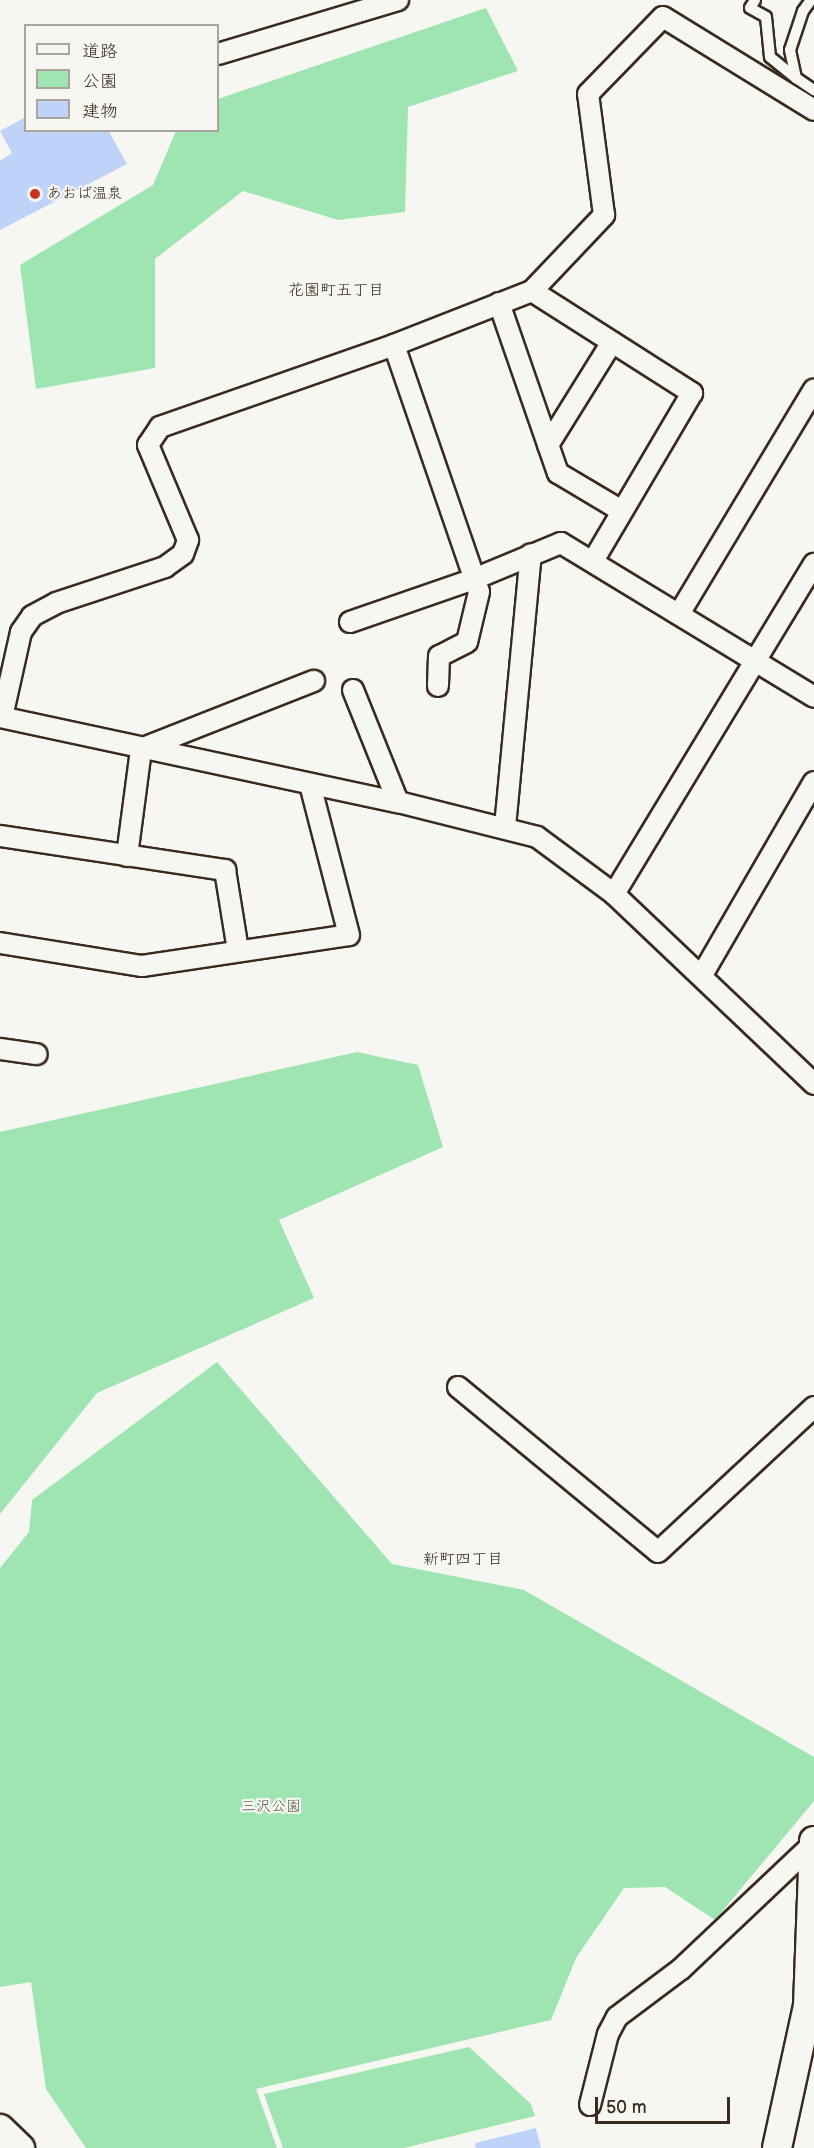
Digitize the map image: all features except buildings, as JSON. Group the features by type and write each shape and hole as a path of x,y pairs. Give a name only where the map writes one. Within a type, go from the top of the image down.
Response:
{"street":[{"path":"219,54 398,0"},
{"path":"814,110 663,18 588,94 604,215 532,291 394,345 160,427 148,445 188,540 183,554 165,567 56,603 32,616 21,632 1,717 141,749 398,802 505,827 537,837 614,894 702,975 814,1084"},
{"path":"532,291 692,393 593,561"},
{"path":"500,303 558,473 622,511"},
{"path":"548,445 612,342"},
{"path":"394,345 479,592 466,642 439,656 438,686"},
{"path":"679,614 814,389"},
{"path":"350,622 474,579 561,543 814,697"},
{"path":"505,827 531,554"},
{"path":"614,894 814,564"},
{"path":"141,749 314,681"},
{"path":"353,690 398,802"},
{"path":"127,856 141,749"},
{"path":"702,975 814,782"},
{"path":"0,943 142,966 238,950 349,936 310,784"},
{"path":"0,836 225,870 238,950"},
{"path":"0,1049 37,1054"},
{"path":"458,1387 658,1552 814,1407"},
{"path":"590,2105 608,2034 616,2018 681,1969 813,1843"},
{"path":"777,2148 808,2006 813,1955 813,1843"},
{"path":"0,2128 20,2148"}],"lane":[{"path":"755,0 750,8 766,17 770,57 814,90"},
{"path":"796,78 790,50 803,11 811,0"},
{"path":"803,11 814,16"}],"green space":[{"path":"486,8 518,71 408,107 405,212 338,220 243,191 155,259 155,368 36,389 20,265 153,185 176,132 219,132 219,99"},
{"path":"357,1052 418,1065 443,1147 279,1220 314,1298 97,1393 0,1514 0,1132"},
{"name":"三沢公園","path":"217,1362 392,1564 524,1590 814,1757 814,1801 715,1920 665,1887 624,1888 576,1958 551,2020 256,2089 277,2148 86,2148 46,2089 31,1982 0,1987 0,1568 29,1532 32,1500"},
{"path":"469,2047 531,2104 535,2116 404,2148 283,2148 264,2094"}],"place":[{"name":"あおば温泉","path":"35,194"}],"district":[{"name":"花園町五丁目","path":"336,291"},
{"name":"新町四丁目","path":"463,1560"}]}
